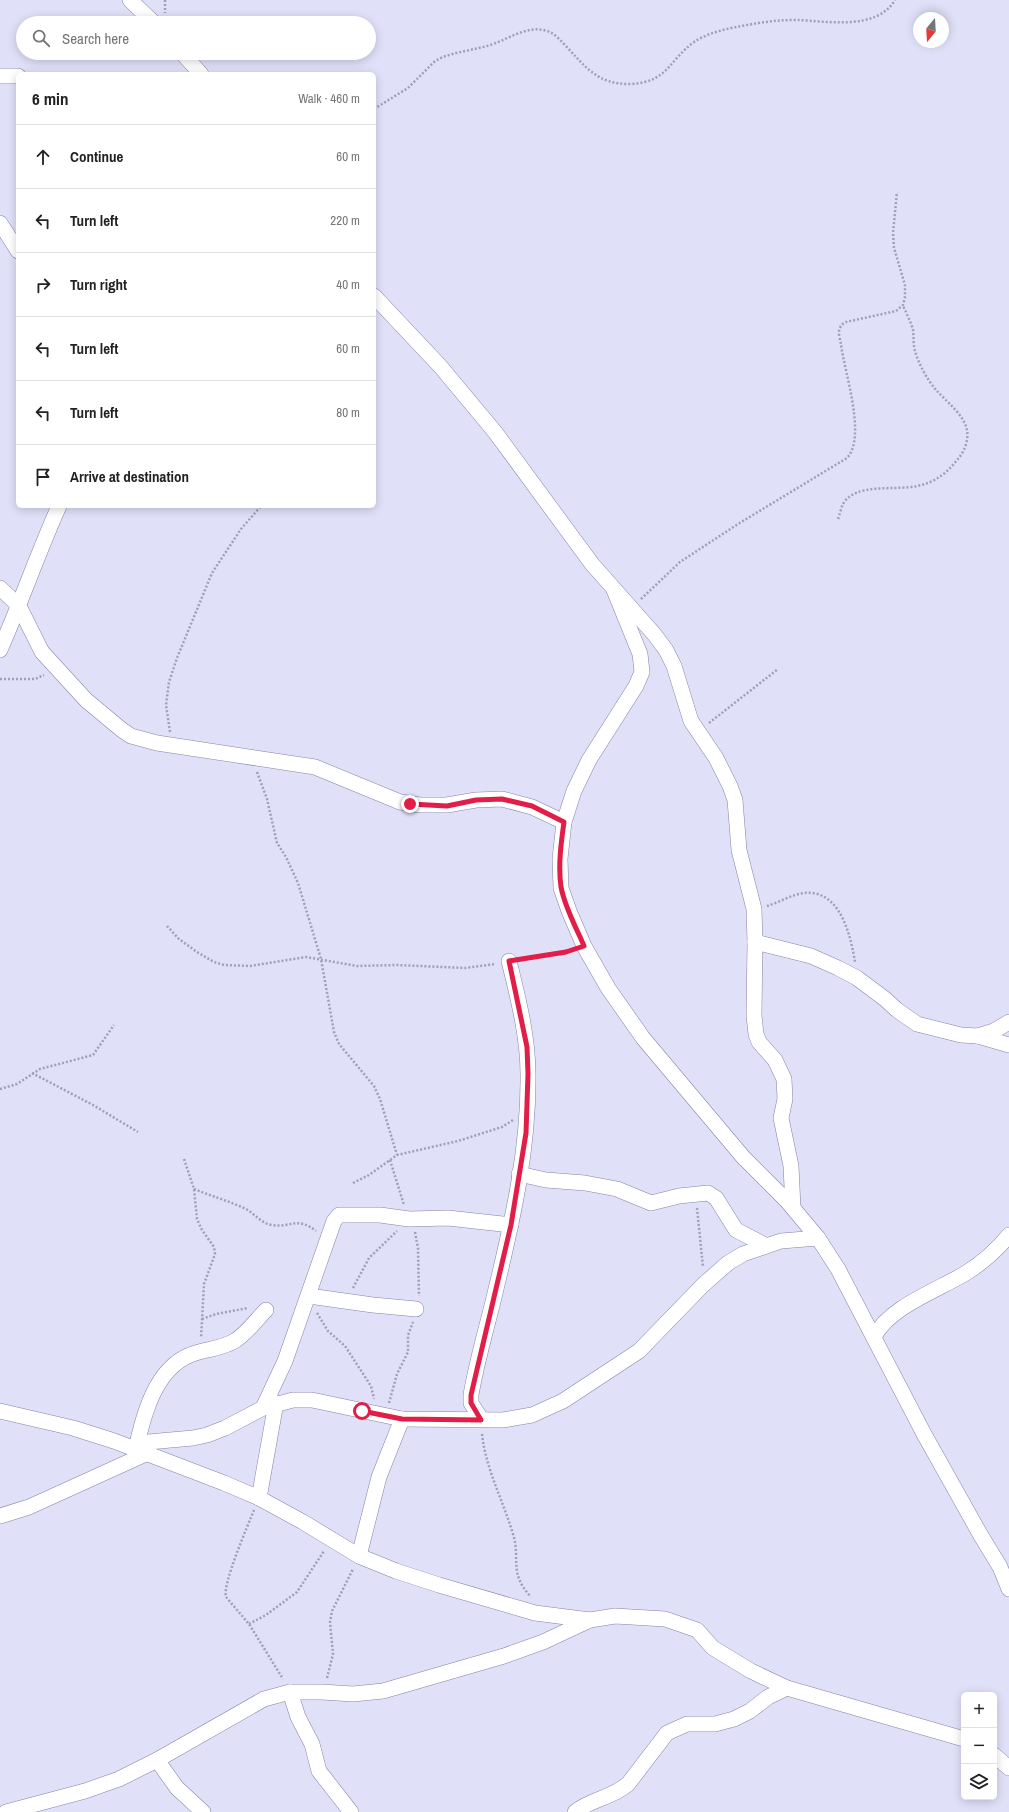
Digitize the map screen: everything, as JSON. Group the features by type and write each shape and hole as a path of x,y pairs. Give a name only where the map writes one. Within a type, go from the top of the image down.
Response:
{"street":[{"path":"130,0 147,16"},
{"path":"188,60 199,72"},
{"path":"0,76 16,76"},
{"path":"0,223 16,248"},
{"path":"376,298 440,366 495,432 592,564 662,644 674,666 686,708 698,732 716,758 735,800 739,850 754,909 754,1016 756,1034 759,1042 775,1060 784,1079 784,1099 781,1118 791,1166 793,1208"},
{"path":"0,650 19,606 34,563 58,508"},
{"path":"0,588 19,606 42,652 86,700 122,730 141,739 315,767 400,802 420,805 447,806 476,800 502,799 532,806 564,822"},
{"path":"614,590 640,654 642,672 636,686 589,760 574,791 564,822 560,859 561,888 569,911 584,946 608,988 643,1038 743,1157 793,1208 818,1238 838,1269 924,1434 1000,1567 1009,1589"},
{"path":"755,942 811,956 838,968 857,978 917,1024 961,1035 978,1036 1009,1045"},
{"path":"481,1420 471,1403 471,1395 511,1225 520,1174 527,1111 527,1047 509,961"},
{"path":"978,1036 994,1031 1009,1022"},
{"path":"520,1174 546,1180 585,1183 617,1189 651,1203 695,1194 708,1193 713,1195 736,1230 765,1245"},
{"path":"259,1498 270,1405 326,1244 338,1215 380,1214 406,1223 448,1218 511,1225"},
{"path":"874,1337 879,1326 886,1320 984,1261 1009,1235"},
{"path":"0,1516 29,1508 56,1496 104,1472 140,1448 207,1435 225,1428 270,1405 293,1400 312,1400 402,1419 503,1420 532,1415 563,1401 639,1352 703,1285 728,1264 743,1254 765,1245 794,1239 818,1238"},
{"path":"309,1296 416,1309"},
{"path":"140,1448 146,1409 152,1395 162,1379 178,1361 201,1351 226,1345 236,1340 266,1310"},
{"path":"0,1411 73,1428 140,1448 259,1498 303,1522 359,1556 438,1585 535,1613 590,1620"},
{"path":"359,1556 379,1476 402,1419"},
{"path":"6,1812 85,1791 119,1779 157,1760 264,1699 290,1692 353,1694 384,1691 504,1656 543,1642 590,1620 615,1616 665,1619 697,1630 713,1648 751,1670 787,1688 961,1738"},
{"path":"575,1812 590,1802 621,1790 628,1784 667,1733 687,1724 715,1724 734,1719 750,1711 768,1697 787,1688"},
{"path":"290,1692 298,1717 312,1744 319,1771 350,1812"},
{"path":"997,1758 1009,1768"},
{"path":"157,1760 177,1788 203,1812"}],"path":[{"path":"376,108 408,88 435,61 443,57 498,43 514,35 527,32 546,30 554,34 596,75 613,83 631,84 647,82 660,76 694,42 710,34 776,20 854,23 885,11 895,0"},
{"path":"838,519 843,504 847,498 858,492 891,487 916,487 931,482 950,469 962,454 967,439 967,430 964,422 949,403 936,390 915,352 913,331 903,305 905,285 894,248 892,233 897,192"},
{"path":"639,617 640,600 680,562 738,524 847,458 855,445 853,407 842,356 839,331 841,326 846,322 896,311 903,305"},
{"path":"173,744 168,723 166,705 169,682 177,658 212,573 241,529 259,508"},
{"path":"0,679 35,679 56,667"},
{"path":"698,732 778,669"},
{"path":"254,758 259,778 267,799 277,843 286,857 298,883 321,959 329,1009 339,1044 374,1086 380,1099 397,1156"},
{"path":"754,909 778,903 795,895 812,893 824,897 834,906 843,918 852,946 857,978"},
{"path":"167,926 179,939 196,952 214,962 224,965 250,966 302,958 321,959 336,964 356,966 397,965 465,968 566,952 584,946"},
{"path":"0,1089 17,1084 32,1073 93,1055 114,1025"},
{"path":"32,1073 93,1104 138,1132"},
{"path":"353,1183 369,1175 397,1156 502,1127 527,1111"},
{"path":"184,1159 194,1189 197,1219 202,1230 214,1247 215,1254 204,1284 201,1351"},
{"path":"346,1301 358,1276 369,1258 406,1223 390,1160"},
{"path":"194,1189 246,1209 255,1214 263,1222 270,1225 293,1222 311,1226 319,1233 326,1244"},
{"path":"695,1194 702,1258 703,1285"},
{"path":"309,1296 328,1331 345,1346 371,1386 373,1393 374,1414"},
{"path":"481,1420 483,1446 488,1467 514,1537 516,1565 519,1579 523,1588 532,1598 535,1613"},
{"path":"259,1498 231,1571 225,1593 249,1624 290,1692"},
{"path":"249,1624 266,1615 297,1592 331,1540"},
{"path":"322,1692 333,1654 330,1622 332,1611 359,1556"}],"route":[{"path":"362,1411 402,1419 481,1420 471,1403 471,1395 474,1377 511,1225 526,1133 528,1074 527,1047 509,961 566,952 584,946 561,888 560,859 564,822 532,806 502,799 476,800 447,806 410,804"}]}
